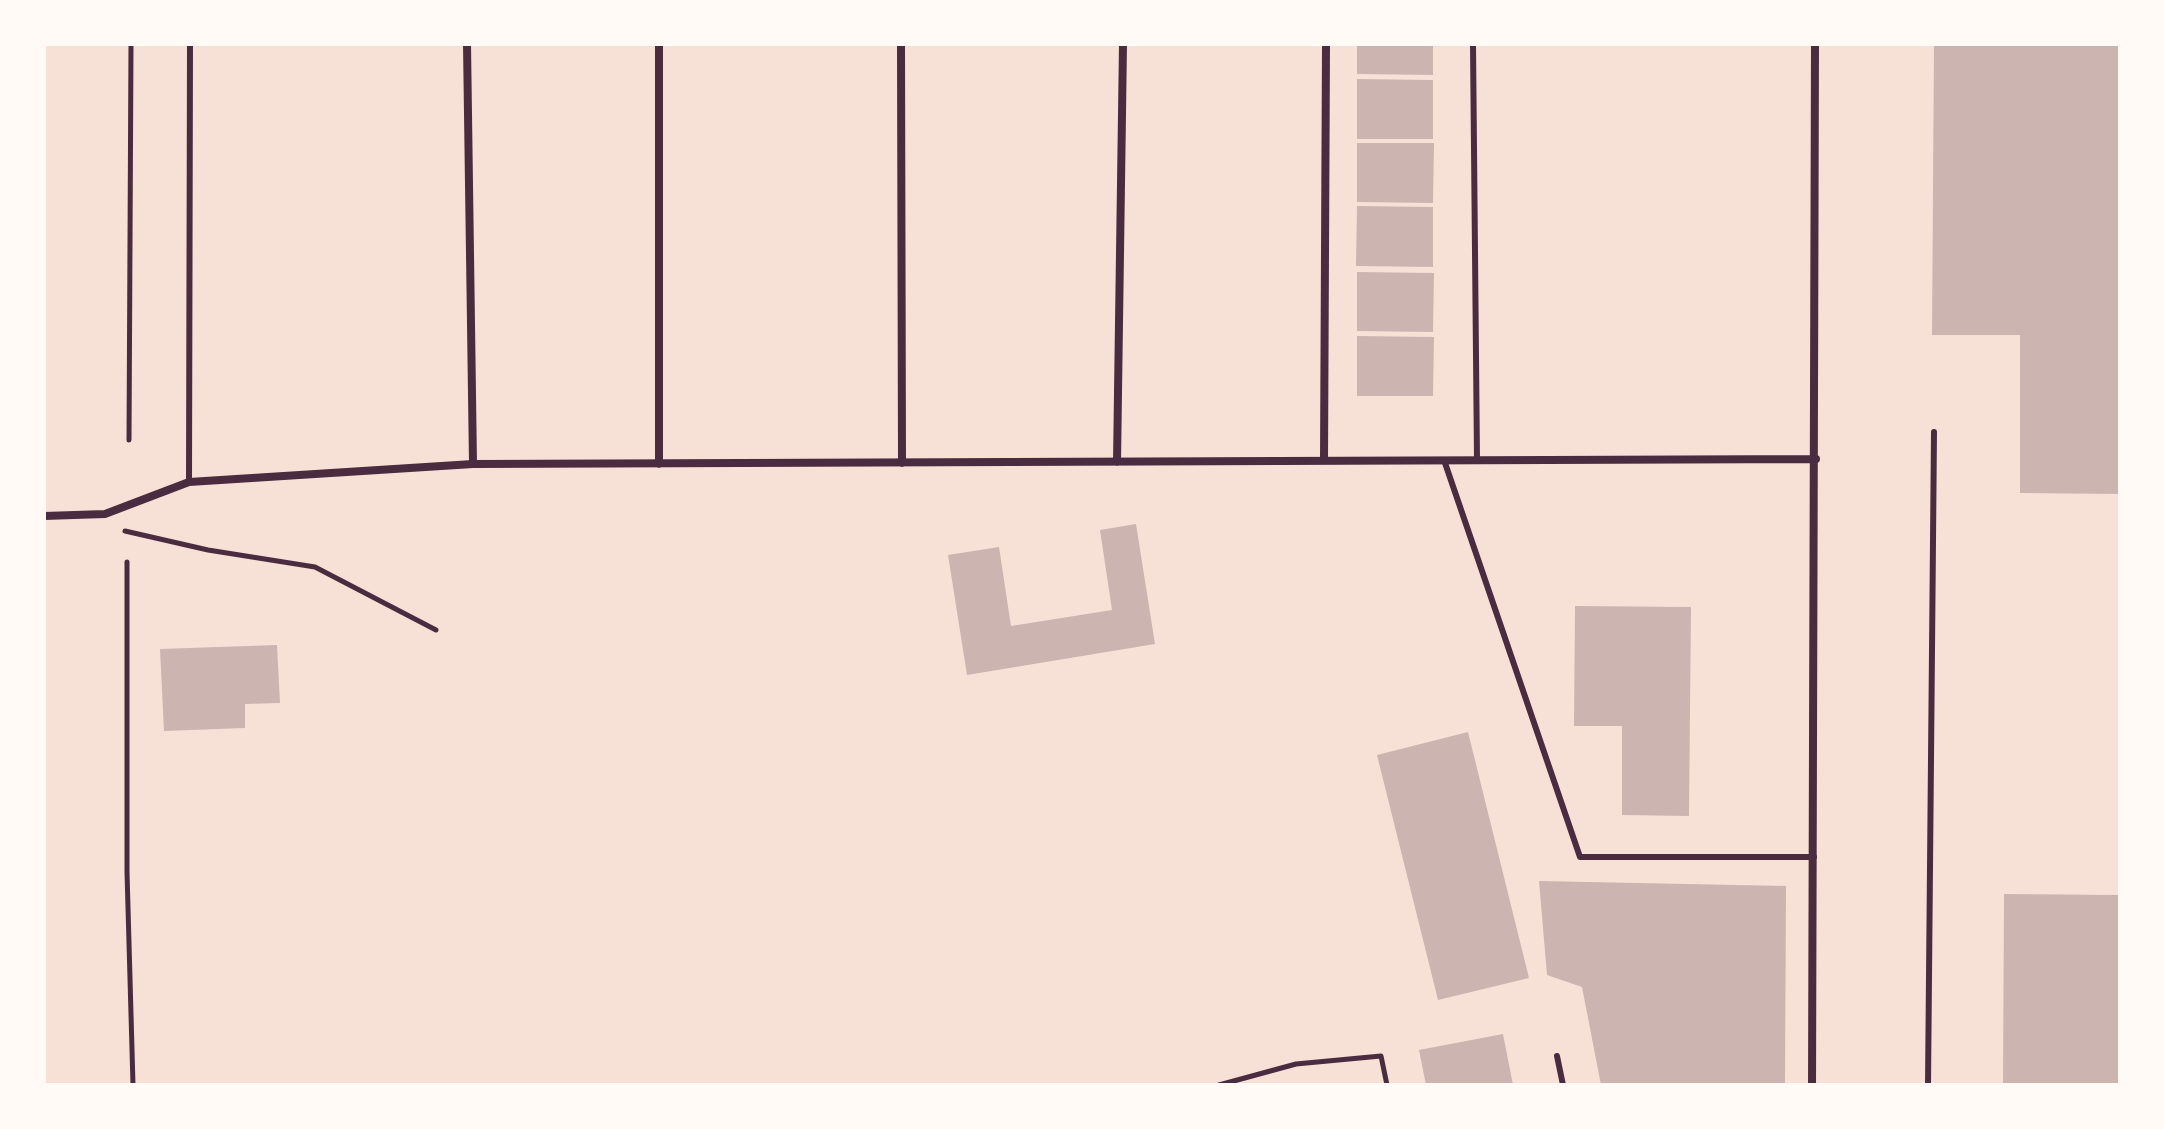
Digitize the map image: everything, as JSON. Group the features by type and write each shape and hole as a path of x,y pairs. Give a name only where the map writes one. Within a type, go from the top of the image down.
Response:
{"street":[{"path":"467,44 473,464"},
{"path":"659,44 659,464"},
{"path":"901,44 902,463"},
{"path":"1117,462 1123,44"},
{"path":"1324,460 1326,44"},
{"path":"1812,1085 1815,44"},
{"path":"44,516 105,514 189,482 473,464 1816,459"}],"lane":[{"path":"189,482 190,44"},
{"path":"1473,44 1477,460"},
{"path":"1928,1085 1934,432"},
{"path":"1444,460 1580,857 1814,857"},
{"path":"1557,1056 1563,1085"}],"path":[{"path":"129,440 131,44"},
{"path":"105,514 127,533 315,567 436,630"},
{"path":"127,562 127,872 133,1085"},
{"path":"1219,1085 1296,1064 1381,1056 1387,1085"}],"building":[{"path":"1357,44 1433,44 1433,75 1357,74"},
{"path":"1934,44 2120,44 2120,494 2020,493 2020,335 1932,335"},
{"path":"1357,79 1433,80 1433,139 1357,139"},
{"path":"1357,143 1434,143 1433,203 1357,202"},
{"path":"1357,206 1433,207 1433,267 1356,266"},
{"path":"1357,272 1434,273 1433,332 1357,331"},
{"path":"1357,336 1434,337 1433,396 1357,396"},
{"path":"1136,524 1155,644 967,675 948,555 999,547 1011,626 1112,610 1100,530"},
{"path":"1575,606 1691,607 1689,816 1622,815 1622,726 1574,726"},
{"path":"277,645 280,703 245,704 245,728 164,731 160,649"},
{"path":"1468,732 1529,978 1438,1000 1377,755"},
{"path":"1539,881 1786,886 1785,1085 1601,1085 1582,987 1547,975"},
{"path":"2004,894 2120,895 2120,1085 2003,1085"},
{"path":"1503,1034 1513,1085 1426,1085 1419,1050"}]}
